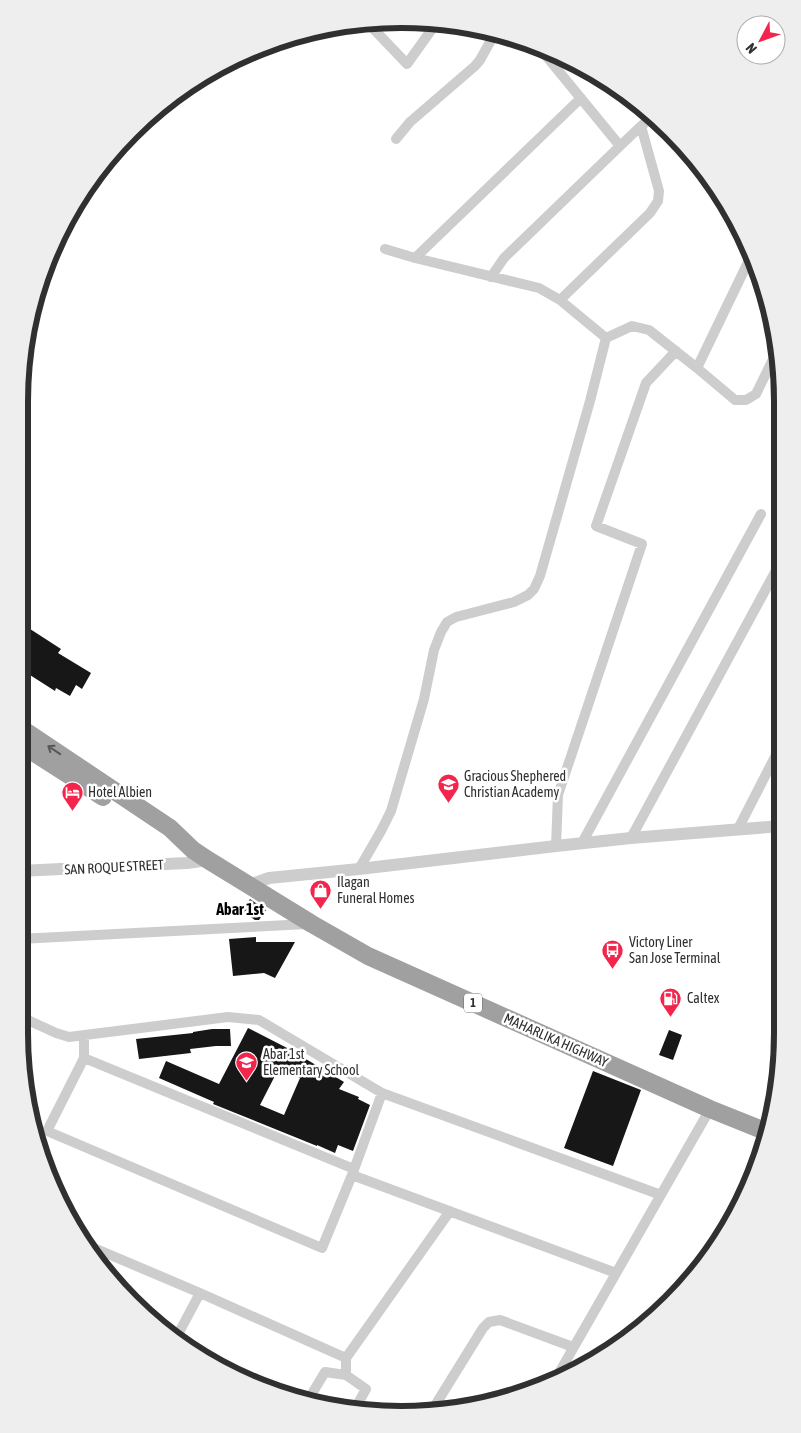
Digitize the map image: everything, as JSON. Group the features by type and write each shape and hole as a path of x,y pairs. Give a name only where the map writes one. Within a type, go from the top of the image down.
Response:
{"highway":[{"name":"MAHARLIKA HIGHWAY","path":"28,733 170,828 193,850"},
{"name":"MAHARLIKA HIGHWAY","path":"28,749 161,835 193,850 249,886 368,956 710,1109 761,1130"}],"street":[{"path":"373,28 407,64 432,29"},
{"path":"396,139 410,122 475,66 491,39"},
{"path":"548,58 620,146"},
{"path":"415,258 581,98"},
{"path":"491,276 504,258 648,122"},
{"path":"560,300 650,213 658,201 659,190 641,126"},
{"path":"385,249 539,288 560,300 606,338"},
{"path":"697,368 748,265"},
{"path":"606,338 632,326 649,330 735,400 746,400 756,394 771,363"},
{"path":"359,869 391,811 424,699 434,650 441,632 448,622 456,617 514,602 528,595 534,589 540,576 606,338"},
{"path":"556,846 558,795 642,544 596,526 646,383 676,351"},
{"path":"582,843 761,514"},
{"path":"631,838 774,574"},
{"path":"738,829 774,759"},
{"path":"249,886 269,878 631,838 774,826"},
{"name":"SAN ROQUE STREET","path":"28,871 187,863 208,860"},
{"path":"28,939 312,924"},
{"path":"28,1020 62,1036 69,1037 228,1017 259,1020 382,1093 662,1195"},
{"path":"84,1036 84,1058 47,1131 322,1248 382,1093"},
{"path":"84,1058 353,1172 450,1211 616,1273"},
{"path":"561,1369 710,1109"},
{"path":"346,1375 346,1358 450,1211"},
{"path":"97,1249 346,1358"},
{"path":"179,1332 200,1293"},
{"path":"436,1404 483,1328 489,1322 500,1320 573,1347"},
{"path":"311,1395 325,1372 346,1375 366,1389 358,1403"}],"building":[{"path":"28,628 61,649 58,653 91,673 82,689 76,685 70,696 56,688 55,691 28,674"},
{"path":"250,899 266,910 259,920 255,920 242,911"},
{"path":"256,937 256,942 295,942 275,978 264,973 233,976 229,939"},
{"path":"248,1028 291,1050 344,1082 339,1089 359,1097 358,1099 370,1105 353,1151 338,1145 335,1153 213,1104 214,1102 159,1078 166,1061 219,1084","holes":["280,1066 300,1078 284,1115 260,1105"]},
{"path":"212,1029 230,1029 231,1046 190,1049 191,1053 139,1059 136,1039"},
{"path":"669,1030 682,1035 673,1060 659,1055"},
{"path":"593,1071 641,1090 613,1166 564,1148"}],"place":[{"name":"Gracious Shephered Christian Academy","path":"448,803"},
{"name":"Hotel Albien","path":"72,811"},
{"name":"Ilagan Funeral Homes","path":"321,909"},
{"name":"Victory Liner San Jose Terminal","path":"613,969"},
{"name":"Caltex","path":"671,1017"},
{"name":"Abar 1st Elementary School","path":"247,1081"}],"district":[{"name":"Abar 1st","path":"240,909"}]}
